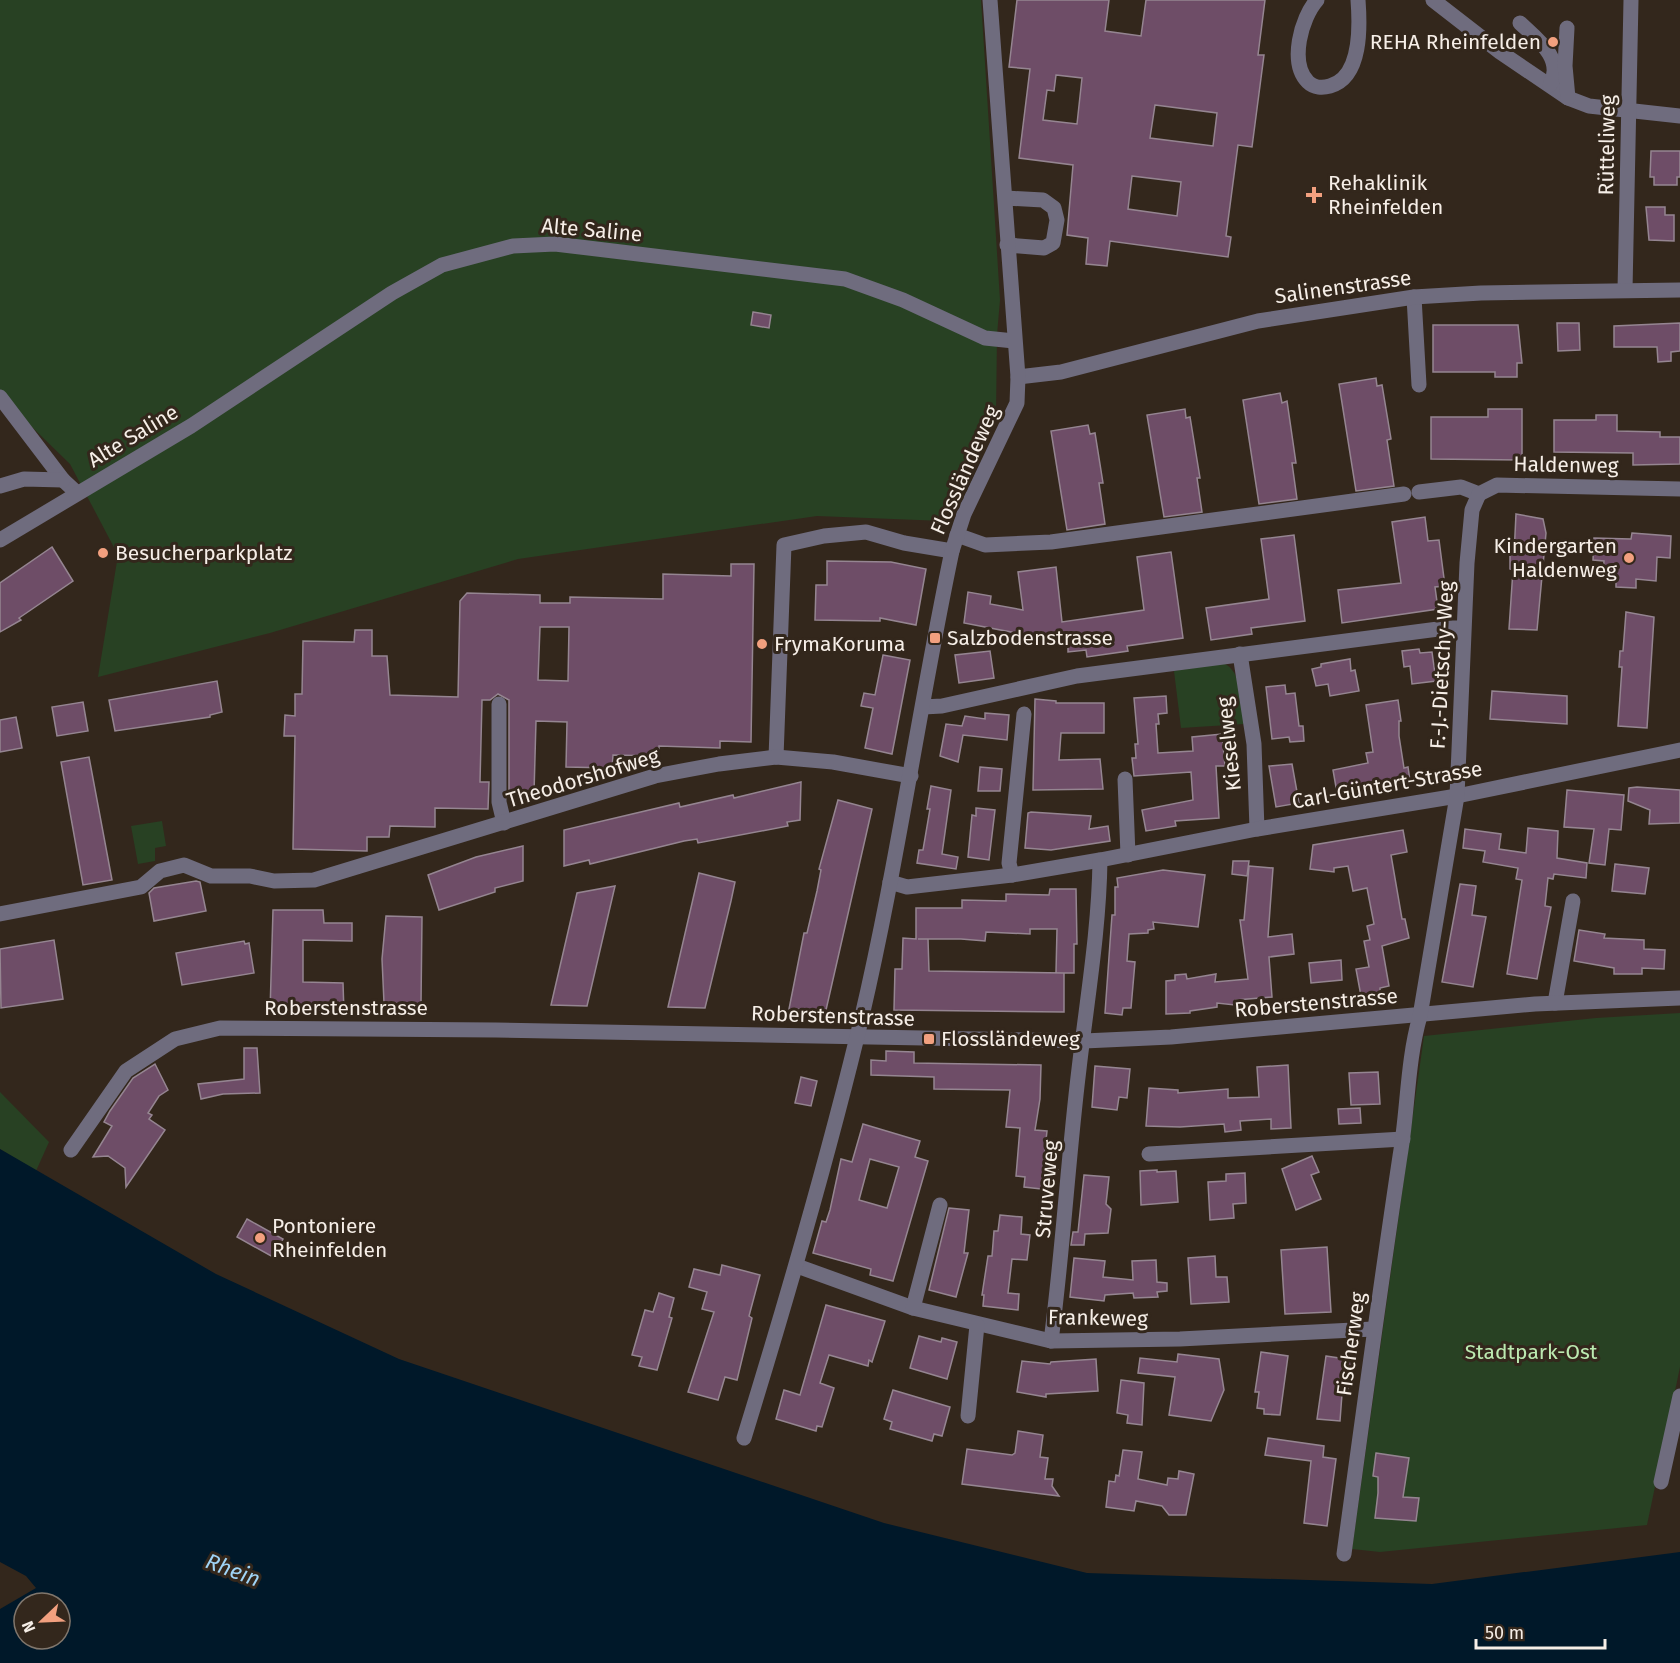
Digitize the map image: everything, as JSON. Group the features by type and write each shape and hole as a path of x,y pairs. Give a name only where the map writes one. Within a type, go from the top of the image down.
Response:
{"street":[{"name":"Flossländeweg","path":"744,1438 797,1266 857,1036 911,776 952,551 963,514 1017,404 1018,377 990,0"},
{"path":"1317,0 1311,7 1301,33 1299,64 1308,82 1320,88 1333,86 1348,74 1357,50 1358,0"},
{"path":"1433,0 1460,22 1568,98 1589,106 1680,116"},
{"name":"Rütteliweg","path":"1625,290 1631,0"},
{"path":"1520,23 1552,58 1555,74 1550,86"},
{"path":"1567,28 1565,66 1568,98"},
{"path":"1006,198 1043,200 1054,208 1057,220 1053,243 1044,248 1007,245"},
{"name":"Alte Saline","path":"4,533 191,426 402,287 442,265 513,246 555,244 845,279 903,300 985,338 1014,341"},
{"name":"Salinenstrasse","path":"1018,377 1061,372 1258,321 1414,297 1680,290"},
{"path":"1414,297 1419,385"},
{"name":"Alte Saline","path":"0,397 63,480 77,493"},
{"path":"0,486 24,479 63,480"},
{"name":"Haldenweg","path":"957,535 985,545 1051,542 1461,487 1479,494 1497,485 1680,489"},
{"name":"F.-J.-Dietschy-Weg","path":"1420,1016 1457,796 1463,628 1472,510 1479,494"},
{"path":"776,757 784,544 824,536 866,532 904,543 952,551"},
{"path":"923,707 942,706 1077,676 1446,628 1463,628"},
{"name":"Kieselweg","path":"1240,654 1254,744 1257,829"},
{"path":"500,704 499,802 504,823"},
{"path":"1012,875 1009,863 1024,714"},
{"name":"Carl-Güntert-Strasse","path":"890,882 907,887 1012,875 1257,829 1457,796 1680,750"},
{"name":"Theodorshofweg","path":"0,914 141,887 160,871 177,866 199,870 211,876 250,876 274,881 314,880 655,776 776,757 833,762 911,776"},
{"path":"1125,779 1128,855"},
{"name":"Struveweg","path":"1051,1341 1063,1249 1079,1067 1099,915 1100,860"},
{"path":"1556,1003 1573,901"},
{"name":"Roberstenstrasse","path":"71,1150 126,1071 154,1050 175,1040 220,1028 1084,1041 1171,1037 1556,1003 1680,998"},
{"name":"Fischerweg","path":"1344,1554 1373,1329 1403,1139 1414,1037 1420,1016"},
{"path":"1149,1154 1403,1139"},
{"path":"913,1308 940,1205"},
{"name":"Frankeweg","path":"797,1266 913,1308 1051,1341 1180,1339 1373,1329"},
{"path":"968,1416 977,1325"},
{"path":"1661,1482 1680,1400"}],"green space":[{"path":"0,0 981,0 1000,300 996,415 944,521 817,516 518,559 270,633 98,677 118,555 70,464 0,396"},
{"path":"1223,663 1230,667 1238,681 1244,724 1181,728 1174,671"},
{"path":"162,821 166,846 155,848 155,861 138,864 131,826"},
{"name":"Stadtpark-Ost","path":"1680,1013 1680,1367 1647,1525 1380,1552 1352,1549 1424,1036 1596,1018"},
{"path":"0,1092 49,1142 36,1171 0,1149"}],"water":[{"name":"Rhein","path":"0,1149 216,1274 399,1359 884,1523 1087,1573 1432,1584 1680,1552 1680,1663 0,1663 0,1609 12,1602 12,1651 72,1651 72,1591 31,1591 36,1588 26,1576 0,1562"}],"building":[{"path":"1017,0 1109,0 1105,31 1141,36 1146,0 1265,0 1258,55 1264,55 1252,147 1238,145 1226,236 1231,237 1228,257 1110,241 1107,266 1086,264 1088,238 1067,235 1073,165 1019,158 1030,69 1009,67","holes":["1056,75 1082,78 1077,124 1043,120 1047,90 1054,91","1155,105 1217,113 1213,146 1150,138","1132,176 1181,182 1177,216 1128,209"]},
{"path":"1651,151 1680,151 1680,177 1677,177 1677,185 1654,185 1654,177 1650,177"},
{"path":"1646,207 1665,207 1665,215 1674,215 1674,241 1649,240"},
{"path":"753,312 771,315 769,328 751,325"},
{"path":"1557,323 1579,323 1580,350 1558,351"},
{"path":"1680,323 1680,351 1671,352 1671,361 1658,362 1657,347 1614,347 1614,326"},
{"path":"1433,325 1518,325 1522,363 1517,363 1517,377 1495,377 1495,372 1433,372"},
{"path":"1376,378 1377,386 1382,385 1391,439 1387,440 1394,486 1356,491 1339,384"},
{"path":"1280,393 1282,403 1287,401 1296,463 1292,463 1297,499 1259,504 1243,400"},
{"path":"1185,409 1186,418 1190,417 1200,478 1197,478 1202,512 1164,517 1147,415"},
{"path":"1488,409 1522,409 1522,460 1431,459 1431,417 1488,417"},
{"path":"1596,415 1617,415 1617,431 1660,432 1660,437 1680,437 1680,464 1633,465 1633,453 1554,452 1554,420 1596,420"},
{"path":"1088,425 1090,434 1095,433 1103,483 1099,483 1105,524 1067,530 1051,431"},
{"path":"1516,514 1543,519 1546,533 1537,630 1509,629 1513,570 1510,569 1510,555 1514,555"},
{"path":"1425,517 1428,541 1439,540 1445,586 1435,587 1438,609 1342,623 1338,590 1401,583 1392,522"},
{"path":"1632,533 1671,536 1670,558 1657,557 1656,581 1636,579 1636,588 1616,587 1616,578 1603,577 1604,561 1593,560 1594,538 1631,539"},
{"path":"1294,535 1305,621 1251,628 1252,634 1211,640 1206,608 1269,599 1261,539"},
{"path":"52,547 73,581 19,618 21,620 0,632 0,583"},
{"path":"1171,552 1183,638 1127,646 1128,651 1087,657 1086,650 1068,652 1068,643 964,623 968,592 991,596 990,604 1023,610 1018,572 1056,567 1062,622 1144,610 1137,557"},
{"path":"827,561 891,562 926,569 916,625 880,618 880,621 815,620 816,585 827,585"},
{"path":"731,564 754,564 751,742 720,741 720,748 659,746 659,756 613,755 612,768 566,767 567,722 536,721 534,793 509,792 509,700 498,694 490,700 482,700 480,782 489,782 488,809 435,808 435,827 390,826 389,837 367,837 367,851 293,849 295,736 284,736 285,715 295,716 295,694 302,694 303,641 354,642 355,630 372,630 372,656 387,656 390,695 458,697 460,601 467,593 540,595 540,603 570,603 570,597 663,599 663,574 731,576","holes":["540,627 569,627 568,681 538,680"]},
{"path":"1626,612 1654,617 1647,728 1618,726 1622,667 1619,667 1620,651 1623,651"},
{"path":"1419,649 1420,653 1432,652 1436,681 1412,684 1410,666 1404,667 1402,651"},
{"path":"990,651 994,678 959,683 955,655"},
{"path":"883,655 910,660 892,754 865,748 873,708 861,706 864,693 875,695"},
{"path":"1350,659 1351,671 1355,670 1359,691 1330,696 1328,684 1316,686 1312,669 1321,667 1321,664"},
{"path":"217,681 222,712 210,715 210,717 115,731 109,700"},
{"path":"1285,685 1286,694 1295,693 1299,726 1303,726 1304,741 1290,742 1289,737 1272,739 1266,687"},
{"path":"1492,691 1567,696 1567,724 1490,719"},
{"path":"1166,696 1167,713 1158,714 1159,724 1156,724 1158,753 1193,751 1192,737 1222,734 1225,766 1216,766 1219,818 1175,821 1176,826 1146,831 1142,810 1193,800 1191,772 1134,776 1132,758 1136,758 1135,744 1138,744 1134,698"},
{"path":"1035,699 1056,701 1056,703 1104,703 1104,733 1061,733 1059,760 1100,759 1103,789 1033,790"},
{"path":"1398,700 1401,721 1399,721 1399,736 1404,768 1408,767 1410,781 1337,793 1333,770 1368,763 1366,753 1373,752 1366,705"},
{"path":"83,702 88,731 57,736 52,707"},
{"path":"985,713 1009,715 1007,740 963,735 958,762 940,756 946,724 962,726 965,716 985,719"},
{"path":"16,717 22,748 0,752 0,720"},
{"path":"89,757 112,880 83,885 61,762"},
{"path":"1292,764 1299,803 1276,807 1269,766"},
{"path":"980,767 1002,769 1000,791 978,791"},
{"path":"801,782 800,820 787,822 788,826 698,843 697,839 684,841 590,864 589,860 564,866 564,830 679,803 680,807 733,795 734,798"},
{"path":"931,786 951,790 942,854 958,857 956,869 917,863 919,850 923,850 930,809 927,809"},
{"path":"1629,788 1680,790 1680,823 1649,824 1650,810 1628,801"},
{"path":"1567,790 1624,795 1621,830 1609,829 1605,865 1589,863 1594,829 1564,827"},
{"path":"838,800 872,809 826,1010 789,1009 804,933 807,933 817,891 821,870 819,869"},
{"path":"976,808 995,810 989,860 968,857 972,815 976,816"},
{"path":"1028,813 1091,816 1089,829 1108,826 1110,841 1051,850 1025,848"},
{"path":"1528,828 1558,831 1557,858 1587,863 1586,878 1554,874 1553,879 1548,878 1545,906 1551,907 1537,979 1507,974 1522,880 1516,879 1518,868 1483,862 1485,851 1463,848 1465,829 1501,834 1499,849 1526,853"},
{"path":"1403,830 1407,852 1391,855 1402,919 1405,919 1409,938 1382,946 1389,986 1380,988 1380,992 1361,996 1356,969 1369,967 1364,941 1370,940 1367,926 1374,924 1367,888 1353,891 1348,866 1334,868 1334,872 1310,869 1313,845"},
{"path":"523,846 523,881 495,888 495,892 439,910 428,875 476,857"},
{"path":"1233,861 1249,861 1247,876 1232,874"},
{"path":"1615,864 1649,868 1645,894 1612,891"},
{"path":"1249,866 1273,868 1268,937 1292,934 1294,954 1269,957 1272,997 1236,1000 1235,1005 1217,1003 1217,1007 1190,1011 1190,1013 1166,1014 1166,981 1175,980 1175,975 1186,974 1187,979 1216,974 1215,982 1248,979 1240,920 1244,920"},
{"path":"1163,870 1205,875 1198,927 1153,922 1154,929 1148,930 1148,933 1129,934 1127,961 1135,962 1131,1008 1123,1008 1122,1015 1105,1013 1117,878"},
{"path":"699,873 735,882 731,901 705,1008 668,1007"},
{"path":"200,882 206,911 154,921 149,893 154,888"},
{"path":"1460,884 1476,886 1472,915 1486,917 1473,987 1442,982"},
{"path":"615,886 587,1006 551,1005 577,893"},
{"path":"1050,889 1076,889 1077,944 1074,944 1074,973 1064,973 1064,1012 894,1010 895,969 902,969 903,938 916,939 916,908 962,908 962,900 1006,901 1006,894 1049,895","holes":["1030,929 1057,929 1056,973 929,971 928,939 985,941 986,932 1030,934"]},
{"path":"273,910 323,910 324,923 352,923 352,941 303,940 303,982 343,983 344,1013 270,1012"},
{"path":"386,916 422,917 421,1004 384,1003 382,959"},
{"path":"1579,930 1605,934 1604,938 1644,940 1644,949 1665,950 1664,969 1642,968 1642,974 1614,974 1614,968 1574,961"},
{"path":"54,940 63,999 1,1008 0,949"},
{"path":"244,941 245,944 249,943 254,973 182,985 176,953"},
{"path":"1341,960 1342,980 1311,983 1309,963"},
{"path":"244,1048 257,1048 260,1093 223,1094 201,1099 198,1084 244,1079"},
{"path":"886,1051 914,1052 914,1063 1041,1065 1040,1099 1035,1130 1047,1131 1043,1168 1057,1170 1051,1174 1050,1190 1024,1187 1025,1177 1016,1176 1020,1128 1006,1127 1010,1090 934,1089 934,1077 871,1075 871,1060 886,1061"},
{"path":"155,1064 168,1090 159,1096 148,1113 152,1115 149,1119 165,1130 126,1187 125,1168 108,1156 93,1157 112,1126 104,1122 110,1111 133,1078"},
{"path":"1288,1065 1291,1128 1271,1129 1271,1119 1240,1121 1241,1130 1225,1132 1224,1124 1180,1127 1146,1126 1149,1088 1178,1090 1178,1093 1228,1089 1228,1098 1259,1097 1257,1067"},
{"path":"1095,1066 1130,1069 1127,1098 1119,1097 1117,1110 1092,1107"},
{"path":"1378,1072 1380,1104 1351,1105 1349,1073"},
{"path":"801,1077 817,1081 811,1106 795,1103"},
{"path":"1360,1108 1361,1123 1339,1124 1338,1109"},
{"path":"863,1124 920,1141 915,1157 928,1161 893,1281 870,1275 871,1269 813,1253 822,1221 826,1222 830,1210 841,1159 852,1162","holes":["870,1159 899,1167 887,1208 859,1200"]},
{"path":"1312,1156 1319,1172 1311,1175 1321,1199 1296,1210 1282,1169"},
{"path":"1157,1170 1157,1172 1176,1171 1178,1202 1141,1205 1140,1171"},
{"path":"1245,1173 1246,1203 1233,1204 1234,1218 1210,1220 1208,1182 1226,1181 1226,1174"},
{"path":"1084,1175 1109,1177 1106,1204 1111,1209 1108,1233 1085,1234 1084,1245 1071,1245 1073,1232 1078,1232"},
{"path":"949,1208 969,1210 964,1253 968,1253 956,1297 929,1290"},
{"path":"1000,1215 1022,1217 1021,1234 1030,1235 1027,1260 1012,1259 1008,1293 1019,1294 1018,1310 983,1306 984,1295 982,1295 988,1256 992,1256 994,1231 998,1231"},
{"name":"Pontoniere Rheinfelden","path":"247,1219 283,1239 273,1257 237,1237"},
{"path":"1327,1247 1331,1312 1285,1314 1281,1250"},
{"path":"1215,1256 1216,1277 1227,1277 1229,1302 1191,1304 1188,1258"},
{"path":"1074,1258 1105,1261 1103,1277 1133,1280 1132,1261 1156,1260 1157,1282 1167,1283 1167,1291 1157,1292 1158,1297 1134,1298 1133,1293 1105,1295 1104,1301 1070,1297"},
{"path":"722,1265 760,1275 749,1316 752,1318 737,1380 725,1377 718,1400 688,1392 714,1312 702,1309 707,1292 689,1287 694,1269 720,1275"},
{"path":"659,1293 674,1298 669,1317 672,1318 657,1370 639,1366 642,1357 632,1355 645,1310 653,1312"},
{"path":"826,1305 885,1321 872,1362 869,1360 868,1366 829,1355 820,1383 834,1388 822,1427 817,1426 816,1431 776,1419 784,1390 800,1395"},
{"path":"919,1336 941,1342 942,1338 957,1342 947,1379 910,1368"},
{"path":"1261,1352 1288,1356 1280,1415 1264,1414 1264,1409 1257,1408 1259,1392 1255,1392"},
{"path":"1178,1354 1219,1359 1224,1390 1211,1421 1169,1415 1175,1377 1138,1373 1140,1358 1177,1362"},
{"path":"1326,1356 1352,1360 1347,1395 1342,1394 1340,1421 1317,1419"},
{"path":"1096,1359 1098,1391 1046,1394 1046,1397 1017,1392 1022,1361 1050,1364 1051,1362"},
{"path":"1121,1380 1144,1383 1142,1425 1127,1423 1128,1415 1117,1413"},
{"path":"893,1390 950,1407 942,1436 934,1434 932,1441 890,1429 892,1422 884,1419"},
{"path":"1018,1431 1043,1435 1040,1457 1048,1458 1045,1479 1053,1479 1052,1486 1059,1496 962,1484 967,1449 1012,1455 1015,1453"},
{"path":"1268,1438 1324,1446 1323,1457 1336,1459 1327,1526 1304,1523 1311,1461 1265,1455"},
{"path":"1123,1450 1142,1452 1138,1479 1167,1485 1168,1478 1178,1479 1179,1471 1194,1474 1186,1515 1169,1515 1162,1506 1136,1501 1134,1511 1106,1507 1109,1481 1115,1482 1116,1475 1119,1476"},
{"path":"1376,1453 1409,1458 1403,1497 1419,1498 1416,1521 1375,1518 1378,1477 1373,1476"}],"place":[{"name":"REHA Rheinfelden","path":"1553,42"},
{"name":"Rehaklinik Rheinfelden","path":"1314,195"},
{"name":"Besucherparkplatz","path":"103,553"},
{"name":"Kindergarten Haldenweg","path":"1629,558"},
{"name":"Salzbodenstrasse","path":"935,638"},
{"name":"FrymaKoruma","path":"762,644"},
{"name":"Flossländeweg","path":"929,1039"},
{"name":"Pontoniere Rheinfelden","path":"260,1238"}]}
